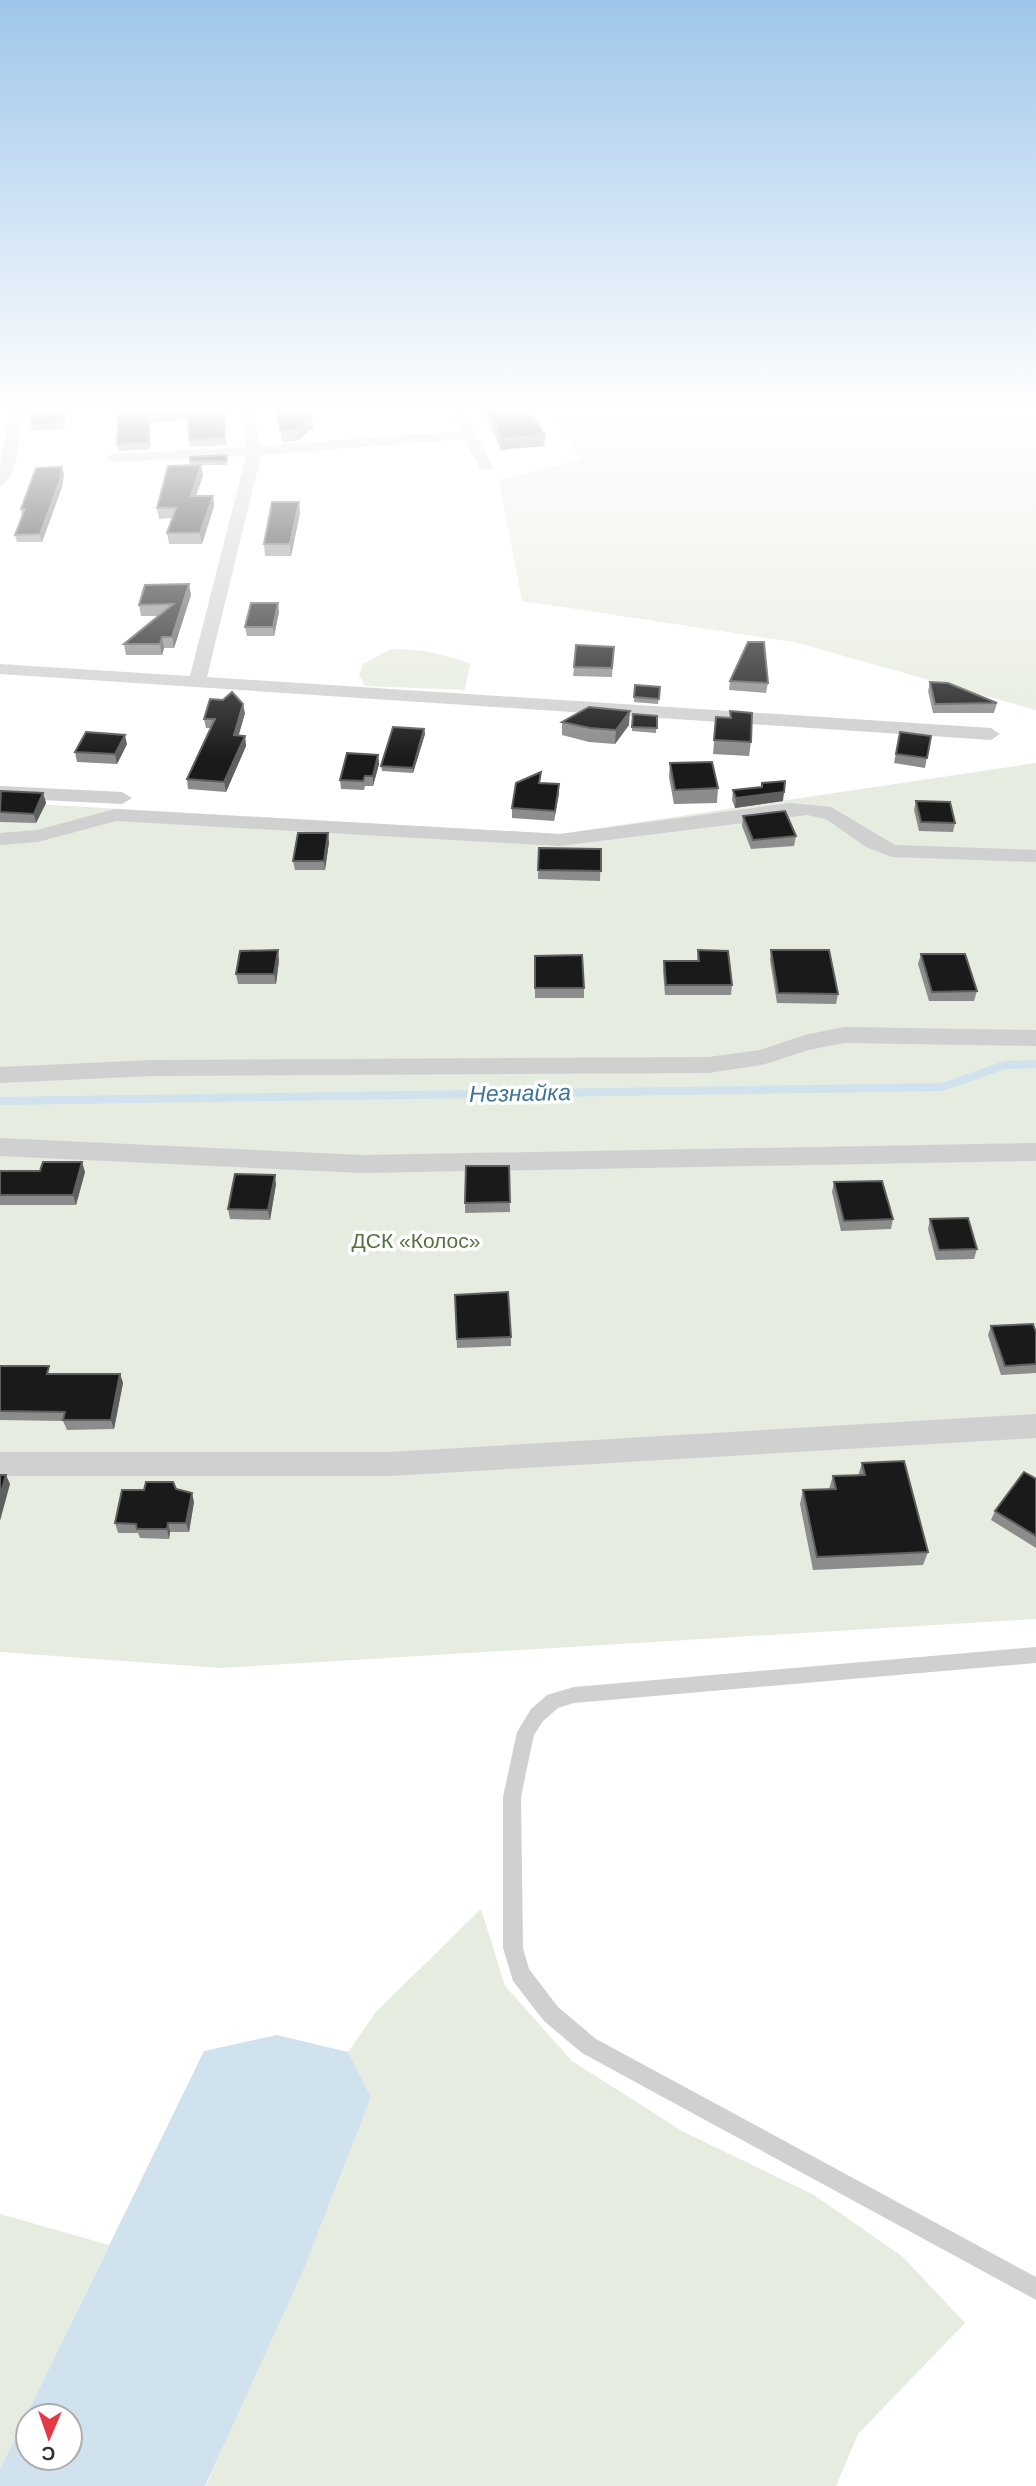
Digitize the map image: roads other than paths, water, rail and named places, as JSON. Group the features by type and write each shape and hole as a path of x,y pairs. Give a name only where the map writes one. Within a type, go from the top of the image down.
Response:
{"street":[{"path":"197,683 236,526"},
{"path":"0,669 991,734"},
{"path":"0,792 122,798"},
{"path":"0,839 38,836 107,816 126,815 559,840 790,809 808,809 823,811 875,846 892,850 1036,856"},
{"path":"0,1075 152,1068 708,1065 762,1057 805,1043 844,1035 1036,1038"},
{"path":"0,1147 362,1164 1036,1152"},
{"path":"0,1464 390,1464 1036,1426"}],"lane":[{"path":"1036,1655 574,1695 553,1701 537,1715 526,1732 512,1797 513,1948 520,1974 551,2014 589,2046 1036,2289"}],"water":[{"path":"277,2035 348,2052 371,2097 302,2273 205,2486 0,2486 0,2469 14,2440 14,2472 84,2472 84,2402 33,2402 204,2051"}],"waterway":[{"name":"Незнайка","path":"0,1101 942,1087 1005,1065 1036,1064"}],"park label":[{"name":"ДСК «Колос»","path":"416,1241"}]}
